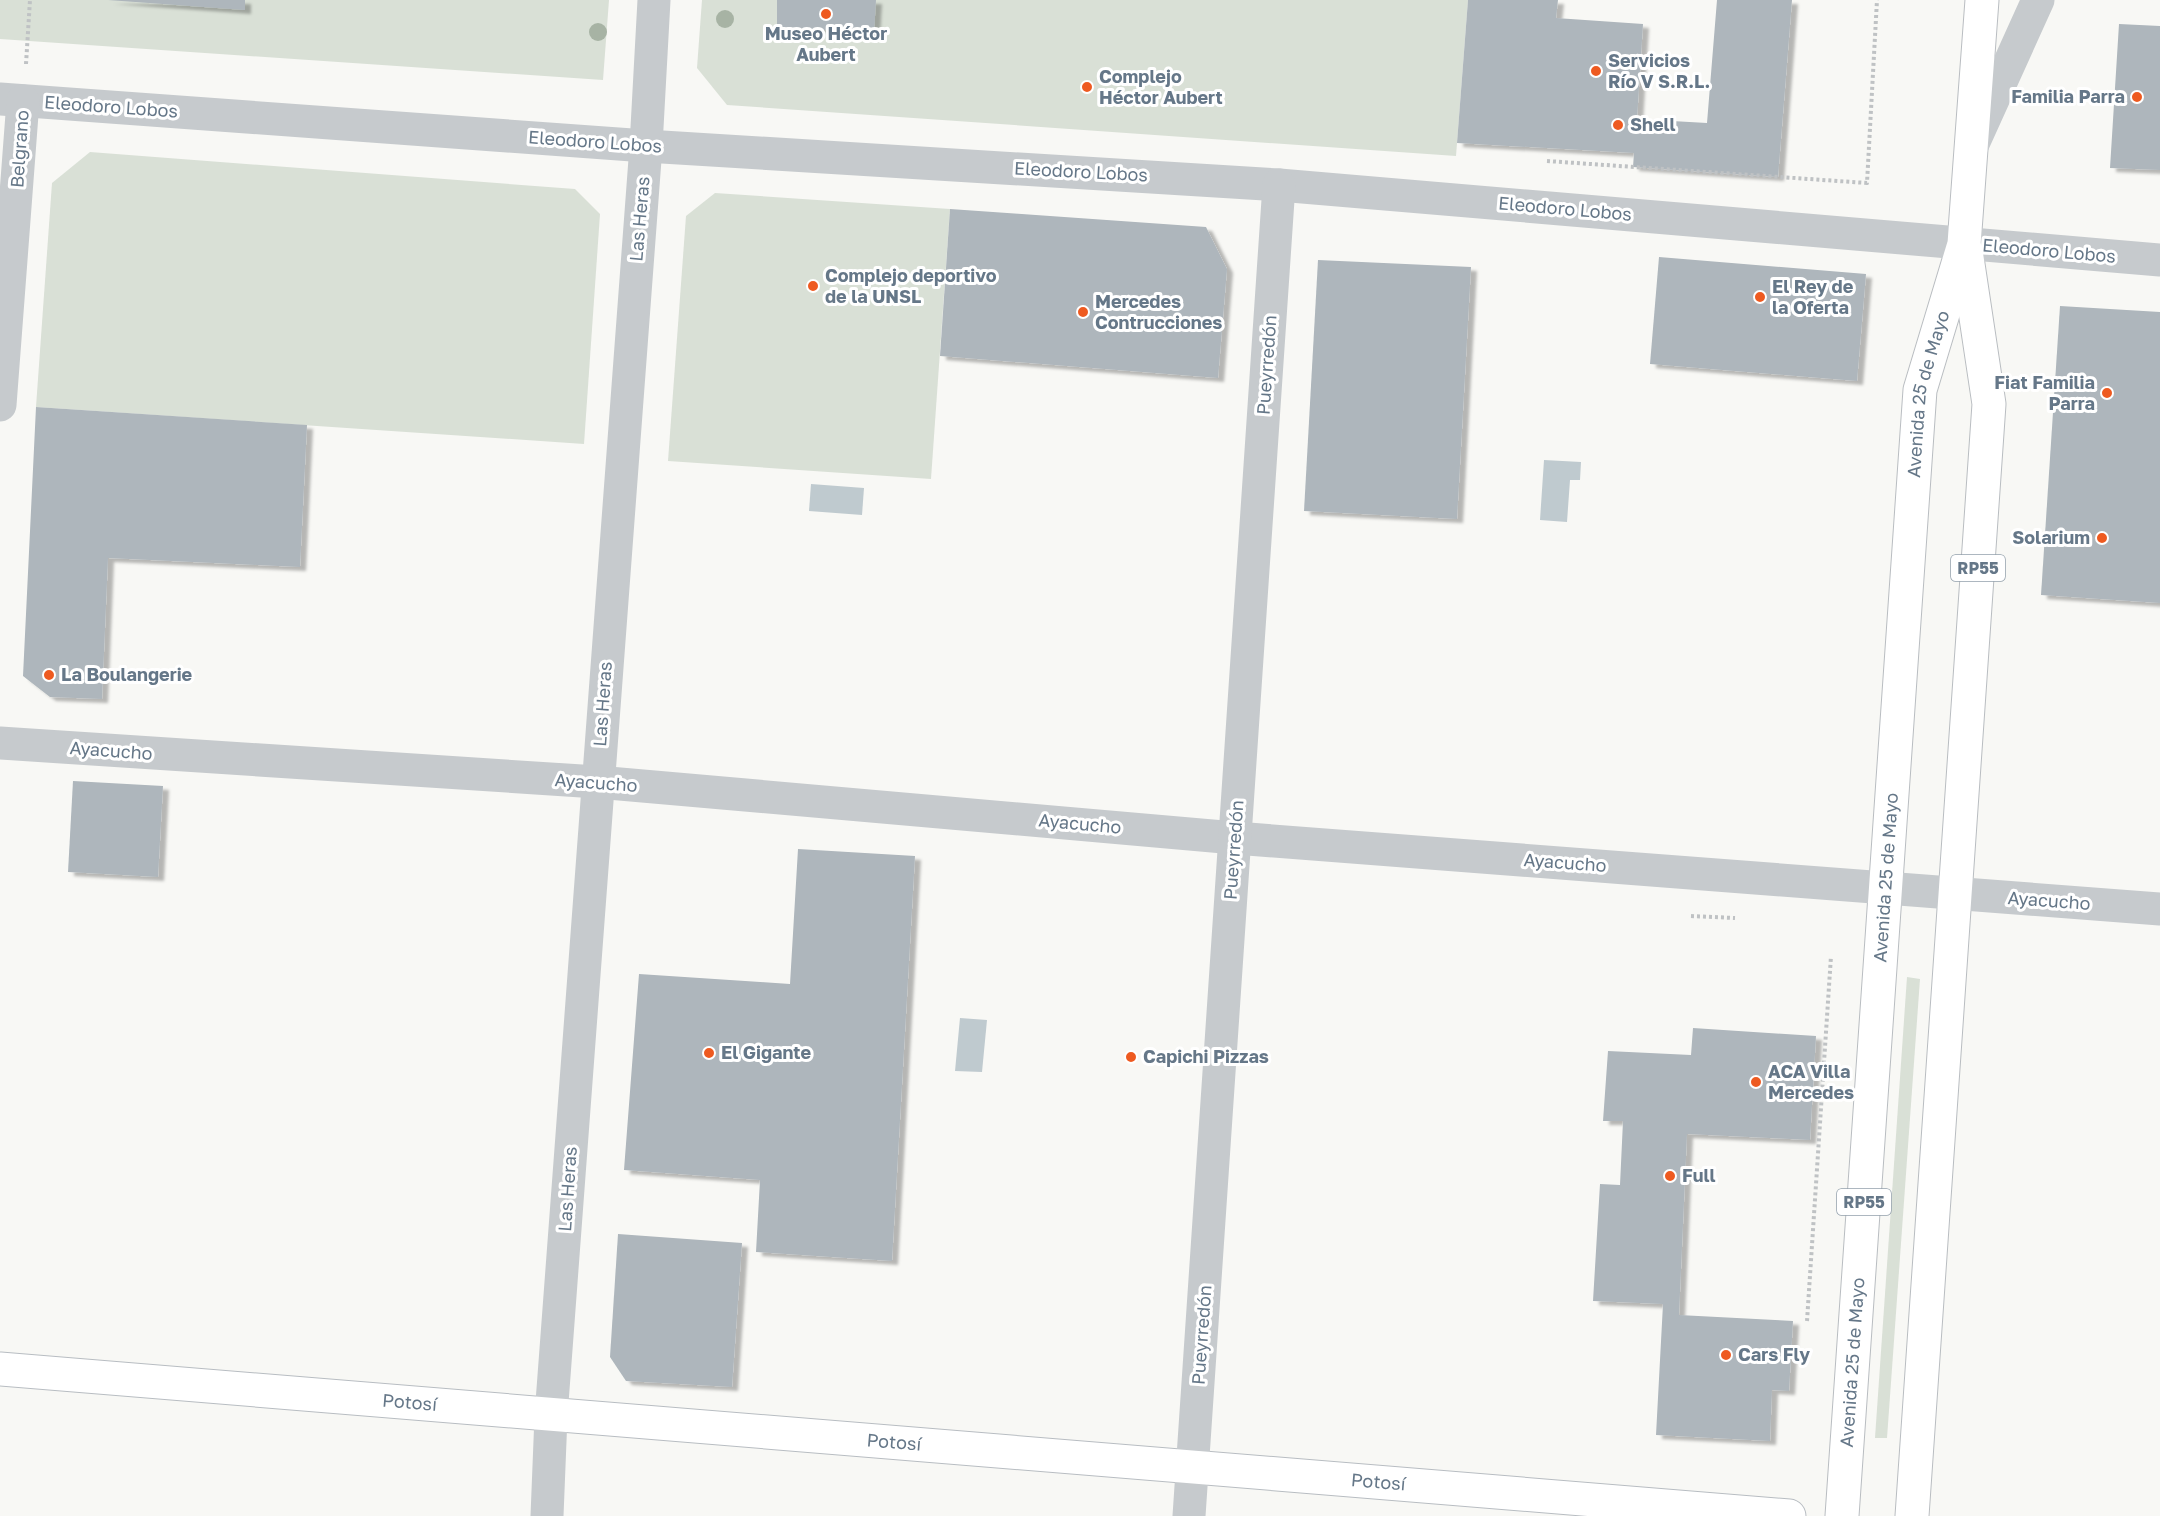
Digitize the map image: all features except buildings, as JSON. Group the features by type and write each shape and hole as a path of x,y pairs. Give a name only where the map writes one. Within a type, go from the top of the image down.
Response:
{"main road":[{"name":"Avenida 25 de Mayo","path":"1842,1516 1920,390 1964,244 1982,0"},
{"name":"Avenida 25 de Mayo","path":"1912,1516 1989,404 1964,244"},
{"name":"Potosí","path":"0,1369 1789,1516"}],"street":[{"name":"Las Heras","path":"547,1516 552,1416 597,782 646,146 654,0"},
{"path":"1971,148 2038,0"},
{"name":"Eleodoro Lobos","path":"12,100 646,146 1280,184 2160,260"},
{"name":"Belgrano","path":"0,405 12,100"},
{"name":"Pueyrredón","path":"1189,1516 1280,184"},
{"name":"Ayacucho","path":"0,743 597,782 1235,838 2160,909"}],"path":[{"name":"Belgrano","path":"12,100 30,0"},
{"path":"1546,161 1867,183 1877,0"},
{"path":"1807,1321 1831,956"}],"shaded area":[{"path":"0,0 609,0 603,80 0,39"},
{"name":"Complejo Héctor Aubert","path":"702,0 1468,0 1456,156 727,105 697,68"},
{"path":"90,152 575,189 600,214 584,444 36,407 52,183"},
{"name":"Complejo deportivo de la UNSL","path":"715,193 950,209 931,479 668,461 686,216"},
{"path":"1544,460 1581,462 1580,480 1570,480 1567,522 1540,520"},
{"path":"811,484 864,488 862,515 809,511"},
{"path":"1907,977 1920,979 1887,1438 1875,1438"},
{"path":"960,1018 987,1020 982,1072 955,1071"}],"place":[{"name":"Museo Héctor Aubert","path":"826,14"},
{"name":"Servicios Río V S.R.L.","path":"1596,71"},
{"name":"Complejo Héctor Aubert","path":"1087,87"},
{"name":"Familia Parra","path":"2137,97"},
{"name":"Shell","path":"1618,125"},
{"name":"Complejo deportivo de la UNSL","path":"813,286"},
{"name":"El Rey de la Oferta","path":"1760,297"},
{"name":"Mercedes Contrucciones","path":"1083,312"},
{"name":"Fiat Familia Parra","path":"2107,393"},
{"name":"Solarium","path":"2102,538"},
{"name":"La Boulangerie","path":"49,675"},
{"name":"El Gigante","path":"709,1053"},
{"name":"Capichi Pizzas","path":"1131,1057"},
{"name":"ACA Villa Mercedes","path":"1756,1082"},
{"name":"Full","path":"1670,1176"},
{"name":"Cars Fly","path":"1726,1355"}]}
